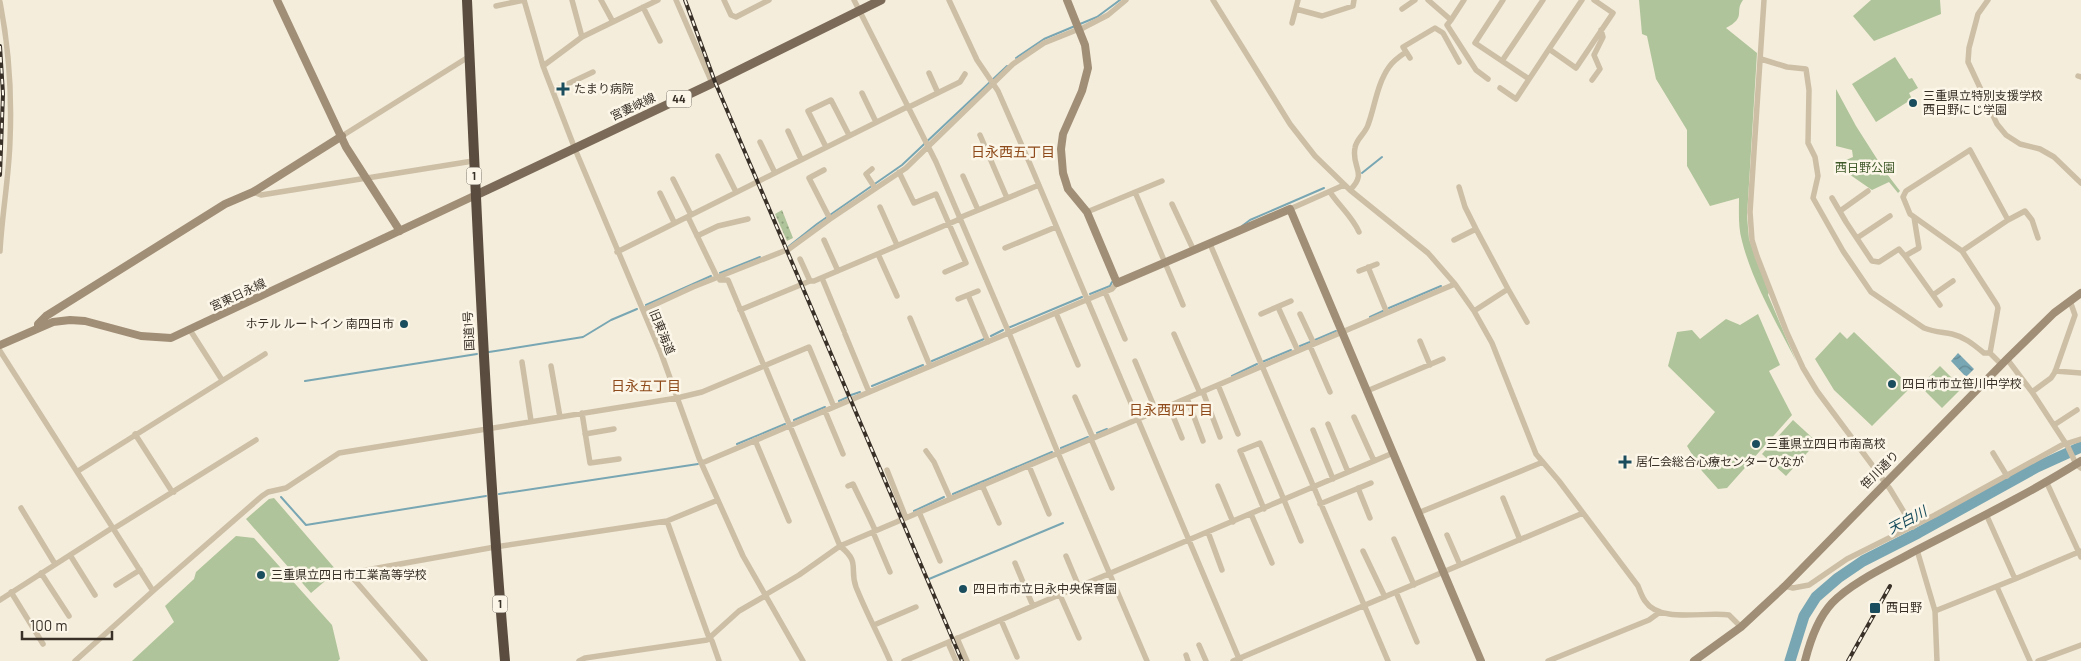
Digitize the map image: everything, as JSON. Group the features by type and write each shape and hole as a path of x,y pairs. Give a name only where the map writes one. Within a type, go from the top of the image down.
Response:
{"highway":[{"name":"国道1号","path":"467,0 478,274 495,547 505,661"}],"main road":[{"name":"宮妻峡線","path":"476,195 712,84 881,0"}],"street":[{"path":"276,0 346,146 400,230"},
{"path":"496,6 524,0"},
{"name":"旧東海道","path":"524,0 543,66 575,149 643,310 718,500 743,556 803,661"},
{"path":"572,0 582,37"},
{"path":"602,0 613,22"},
{"path":"637,0 660,41"},
{"path":"543,66 582,37 658,0"},
{"path":"676,0 712,84"},
{"path":"724,0 731,15 736,17 769,0"},
{"path":"854,0 927,145 1009,333 1147,661"},
{"path":"949,0 978,60 992,82 1039,185 1188,541 1240,660"},
{"path":"1067,0 1085,45 1088,68 1082,91 1066,123 1061,154 1067,186 1087,212 1117,283"},
{"path":"643,310 715,278 789,249 829,217 874,186 899,172 1005,71 1039,46 1058,36 1078,27 1100,21 1126,0"},
{"path":"1213,0 1295,132 1315,156 1344,185 1428,253 1455,284 1474,311 1497,353 1531,445 1638,586 1644,601 1652,609 1660,612 1694,616 1726,614 1741,627"},
{"path":"1292,23 1298,0"},
{"path":"1296,8 1322,16 1353,6 1354,0"},
{"path":"1402,8 1415,0"},
{"path":"1428,0 1449,23 1476,70 1488,79"},
{"path":"1442,33 1464,0"},
{"path":"1503,0 1475,43 1529,79"},
{"path":"1502,61 1543,0"},
{"path":"1500,88 1516,99 1582,0"},
{"path":"1549,48 1576,68 1613,13 1594,0"},
{"path":"1764,0 1750,212 1752,240 1784,326 1803,368 1817,391 1884,482 1913,527"},
{"path":"1988,0 1978,14 1969,48 1968,62 1997,124 2006,135 2020,144 2040,149 2054,157 2081,183"},
{"path":"0,2 9,59 11,98 10,141 0,251"},
{"path":"1410,58 1403,47 1435,28 1442,33 1459,62"},
{"path":"1592,80 1600,69 1594,55 1604,37 1601,30"},
{"path":"1350,190 1355,186 1360,173 1354,156 1356,143 1368,126 1375,100 1388,67 1406,52"},
{"path":"38,328 38,324 46,316 225,204 253,192 470,56"},
{"path":"1761,59 1787,67 1806,70 1809,90 1808,143 1814,157 1818,176 1813,198 1851,263 1871,292 1924,328 1933,332 1952,334 1971,342 1984,353 1990,353 2004,362 2032,392 2079,464 1880,570 1844,592 1831,603 1812,638 1805,661"},
{"path":"553,91 593,72"},
{"path":"929,73 938,93"},
{"path":"617,252 849,135 960,82 965,74"},
{"path":"862,93 876,122"},
{"path":"826,147 808,110 831,100 849,135"},
{"path":"788,131 801,159"},
{"path":"980,135 1007,198"},
{"path":"760,142 775,173"},
{"path":"1990,353 1998,308 1962,250 1910,214 1903,197 1906,190 1970,150 2008,220"},
{"path":"718,156 736,192"},
{"path":"253,192 261,195 473,161"},
{"path":"872,169 866,174 874,186"},
{"path":"824,170 809,178 829,217"},
{"path":"899,172 914,203 936,194 966,263 945,272"},
{"path":"963,176 978,210"},
{"path":"673,179 690,216 715,281 727,278 840,546 852,559 855,568 856,585 890,661"},
{"path":"1087,212 1162,181"},
{"path":"740,310 822,278 1039,185"},
{"path":"702,462 1112,290 1117,283 1344,185"},
{"path":"1459,187 1464,206 1527,322"},
{"path":"1840,211 1868,191"},
{"path":"1135,192 1183,306"},
{"path":"1330,192 1338,204 1353,219 1359,232"},
{"path":"660,193 674,222"},
{"name":"宮東日永線","path":"0,345 53,322 70,320 85,320 141,336 171,338 476,195"},
{"path":"1832,198 1872,261 1879,262 1899,248 1940,305"},
{"path":"1172,204 1194,251"},
{"path":"880,207 897,245"},
{"path":"1290,209 1481,661"},
{"path":"1962,250 2025,211 2032,220 2038,238"},
{"path":"1857,238 1890,216"},
{"path":"1905,256 1919,248 1914,217"},
{"path":"697,236 718,226 748,219"},
{"path":"1005,248 1056,227"},
{"path":"1454,240 1476,228"},
{"path":"824,240 838,271"},
{"path":"1210,244 1388,661"},
{"path":"878,254 896,296"},
{"path":"800,259 810,282"},
{"path":"1359,271 1377,264"},
{"path":"1368,267 1387,313"},
{"path":"822,278 869,392"},
{"path":"1933,295 1953,281"},
{"path":"579,661 585,658 706,640 739,612 840,546 1455,284"},
{"path":"1474,311 1508,288"},
{"path":"958,299 978,291"},
{"path":"1105,292 1125,339"},
{"name":"笹川通り","path":"1694,661 1741,627 1784,586 2037,328 2081,293"},
{"path":"968,295 988,342"},
{"path":"1261,314 1291,301"},
{"path":"2032,392 2051,378 2055,371 2075,315 2070,301"},
{"path":"1278,307 1298,351"},
{"path":"1056,313 1078,365"},
{"path":"1300,314 1330,392"},
{"path":"910,318 930,366"},
{"path":"190,330 222,380"},
{"path":"1174,334 1220,437"},
{"path":"1420,341 1430,364"},
{"path":"74,661 262,496 268,492 286,488 339,453 677,398 702,392 809,347 834,407"},
{"path":"0,351 153,591"},
{"path":"78,471 265,354"},
{"path":"1367,391 1443,359"},
{"path":"1135,361 1156,411"},
{"path":"522,362 531,422"},
{"path":"551,366 560,417"},
{"path":"2055,371 2081,373"},
{"path":"1218,385 1238,434"},
{"path":"1075,397 1112,488"},
{"path":"1187,398 1203,441"},
{"path":"1169,406 1182,438"},
{"path":"2054,425 2077,410"},
{"path":"825,411 843,454"},
{"path":"582,413 590,463 619,459"},
{"path":"1354,416 1374,461"},
{"path":"1328,424 1348,472"},
{"path":"585,434 614,429"},
{"path":"1313,430 1333,478"},
{"path":"136,434 174,492"},
{"path":"1784,586 1793,588 1809,584 1848,559 2081,439"},
{"path":"0,600 256,440"},
{"path":"756,440 789,521"},
{"path":"1264,509 1240,451 1260,443 1301,541"},
{"path":"926,451 934,462 950,498"},
{"path":"904,661 1393,453"},
{"path":"1993,454 2007,476"},
{"path":"1418,513 1543,462"},
{"path":"1029,466 1049,514"},
{"path":"886,470 906,518"},
{"path":"1935,611 2080,553 2046,481"},
{"path":"1320,504 1371,482"},
{"path":"848,486 853,484 858,496 864,503 890,572"},
{"path":"982,485 999,523"},
{"path":"1218,486 1233,522"},
{"path":"1358,488 1370,518"},
{"path":"1503,498 1520,540"},
{"path":"344,574 495,547 668,521 682,513 718,500"},
{"path":"20,508 55,564"},
{"path":"919,512 940,561"},
{"path":"1233,661 1240,660 1364,605 1583,513"},
{"path":"1251,514 1272,563"},
{"path":"1986,514 2015,580"},
{"path":"668,521 719,661"},
{"path":"1208,532 1222,570"},
{"path":"1447,534 1460,566"},
{"path":"1394,539 1414,585"},
{"path":"1917,550 1935,611 1937,661"},
{"path":"1363,551 1384,597"},
{"path":"70,555 95,595"},
{"path":"1066,556 1079,586"},
{"path":"1015,563 1033,606"},
{"path":"116,585 140,570"},
{"path":"41,573 69,616"},
{"path":"352,577 425,661"},
{"path":"1997,587 2030,661"},
{"path":"11,592 44,644"},
{"path":"1396,592 1417,642"},
{"path":"1060,595 1079,638"},
{"path":"874,625 916,607"},
{"path":"1548,661 1649,620 1660,612"},
{"path":"1001,620 1017,657"},
{"path":"957,638 967,661"},
{"path":"948,642 956,661"},
{"path":"1199,645 1206,661"},
{"path":"2038,661 2081,645"}],"green space":[{"path":"1639,0 1743,0 1736,21 1726,28 1757,53 1747,216 1749,239 1769,292 1768,295 1796,361 1766,302 1746,256 1740,230 1739,198 1710,206 1687,166 1687,130 1656,79 1647,36 1642,34"},
{"path":"1871,0 1940,0 1941,14 1874,41 1853,16"},
{"path":"1895,57 1909,79 1912,78 1918,88 1909,93 1912,99 1876,122 1852,84"},
{"name":"西日野公園","path":"1836,89 1856,126 1900,191 1898,193 1889,182 1872,190 1846,172 1846,160 1853,157 1852,150 1836,146"},
{"path":"782,210 793,238 787,241 775,214"},
{"path":"1758,314 1780,365 1769,371 1792,415 1727,488 1718,489 1702,471 1687,446 1715,412 1668,366 1677,332 1692,330 1700,339 1726,319 1740,325"},
{"path":"1840,332 1847,339 1854,332 1911,387 1872,426 1834,390 1815,359"},
{"path":"1940,366 1962,388 1942,408 1920,386"},
{"path":"1793,420 1817,442 1786,476 1762,454"},
{"path":"274,498 337,571 311,593 246,519 269,499"},
{"path":"236,536 254,538 332,625 340,659 338,661 132,661 174,622 165,606 194,579 196,572"}],"water":[{"path":"1958,353 1974,369 1966,377 1951,361"}],"waterway":[{"path":"1080,24 1097,17 1120,0"},
{"path":"1016,58 1044,39 1075,26"},
{"path":"788,247 817,224 902,165 1007,66"},
{"path":"1362,173 1382,157"},
{"path":"1242,226 1250,220 1324,188"},
{"path":"720,273 760,257"},
{"path":"646,305 711,276"},
{"path":"1090,294 1110,286 1112,282"},
{"path":"1389,308 1441,286"},
{"path":"1008,328 1082,297"},
{"path":"489,352 583,337 611,320 637,309"},
{"path":"1370,317 1383,311"},
{"path":"991,336 1003,330"},
{"path":"1315,340 1336,331"},
{"path":"932,361 984,339"},
{"path":"1300,346 1310,342"},
{"path":"1262,362 1291,350"},
{"path":"305,381 477,354"},
{"path":"1232,376 1257,364"},
{"path":"872,386 923,365"},
{"path":"851,395 860,392"},
{"path":"839,401 848,397"},
{"path":"794,420 825,407"},
{"path":"737,444 785,424"},
{"path":"1097,433 1107,429"},
{"path":"1061,448 1088,437"},
{"name":"天白川","path":"1790,661 1804,616 1816,597 1838,578 1863,561 1918,533 2037,467 2081,447"},
{"path":"953,494 1052,452"},
{"path":"499,494 698,464"},
{"path":"281,497 306,525 486,496"},
{"path":"914,511 944,497"},
{"path":"929,579 1063,523"}],"railway":[{"path":"685,0 715,82 962,661"},
{"path":"0,46 3,94 0,175"},
{"path":"1848,661 1890,586"}],"place":[{"name":"たまり病院","path":"563,89"},
{"name":"三重県立特別支援学校 西日野にじ学園","path":"1913,103"},
{"name":"ホテル ルートイン 南四日市","path":"404,324"},
{"name":"四日市市立笹川中学校","path":"1892,384"},
{"name":"三重県立四日市南高校","path":"1756,444"},
{"name":"居仁会総合心療センターひなが","path":"1625,462"},
{"name":"三重県立四日市工業高等学校","path":"261,575"},
{"name":"四日市市立日永中央保育園","path":"963,589"},
{"name":"西日野","path":"1875,608"}],"district":[{"name":"日永西五丁目","path":"1013,152"},
{"name":"日永五丁目","path":"646,386"},
{"name":"日永西四丁目","path":"1171,410"}]}
